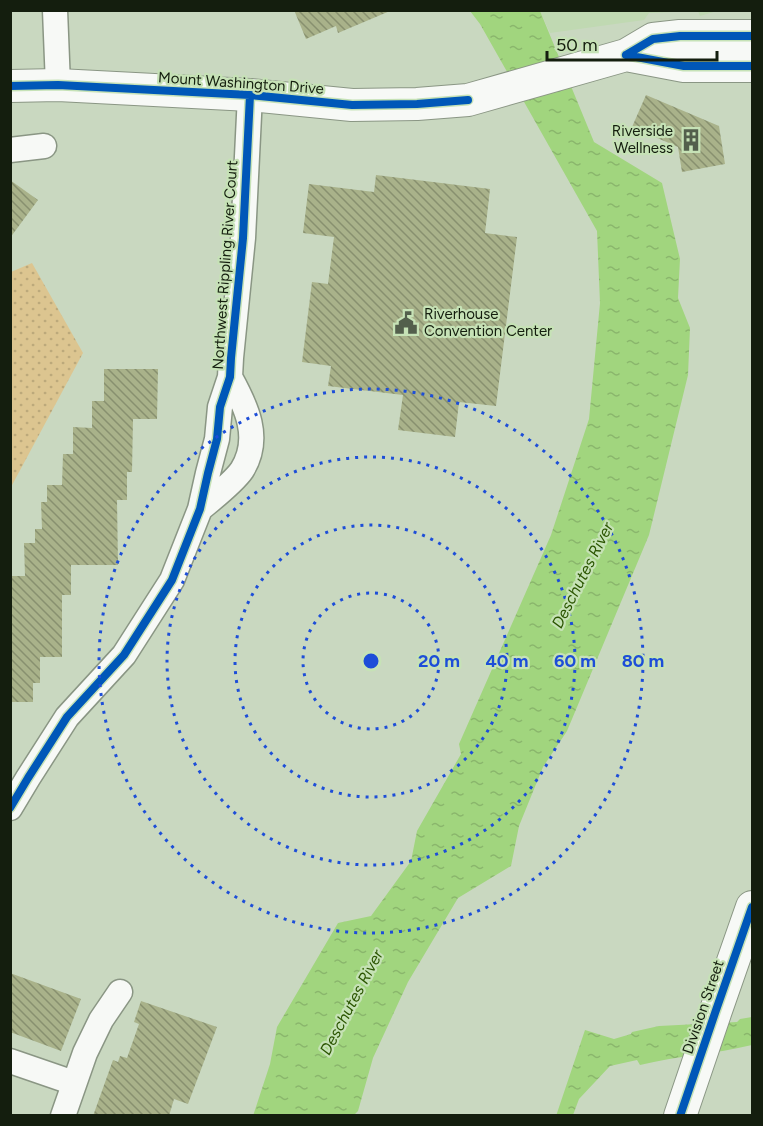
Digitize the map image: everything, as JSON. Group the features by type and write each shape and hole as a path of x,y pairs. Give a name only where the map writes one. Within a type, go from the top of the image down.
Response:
{"main road":[{"name":"Mount Washington Drive","path":"10,86 250,95 352,105 417,104 468,100 626,55 653,39 744,32"},
{"name":"Mount Washington Drive","path":"626,55 684,66 753,66"},
{"name":"Division Street","path":"680,1116 714,1013 753,907"}],"street":[{"path":"55,10 58,86"},
{"name":"Northwest Rippling River Court","path":"10,808 67,717 124,655 158,604 172,580 200,509 217,439 220,407 230,377 243,238 250,95"},
{"path":"10,150 44,146"},
{"name":"Northwest Rippling River Court","path":"200,509 242,471 250,452 252,429 244,404 230,377"},
{"path":"63,1116 85,1053 101,1020 120,992"},
{"path":"10,1060 74,1083"}],"shaded area":[{"path":"540,11 698,11 649,13 644,20 550,33"},
{"path":"698,11 717,11 700,16"},
{"path":"32,263 83,353 11,487 11,272"}],"water":[{"name":"Deschutes River","path":"470,11 540,11 594,142 662,183 680,259 678,298 690,328 688,375 649,535 567,731 543,767 519,826 511,866 458,898 408,982 373,1058 358,1111 353,1116 253,1116 270,1064 277,1027 338,923 371,916 411,861 417,831 461,754 459,744 551,535 589,419 600,303 597,231 480,24"},
{"path":"752,1017 752,1045 640,1065 637,1060 610,1066 579,1099 573,1115 556,1116 585,1030 614,1039 659,1026 737,1022 740,1019"}],"building":[{"path":"294,10 390,11 338,33 336,26 306,39"},
{"name":"Riverside Wellness","path":"646,95 719,126 725,164 682,172 678,147 632,127"},
{"name":"Riverhouse Convention Center","path":"376,175 490,189 485,233 517,237 496,406 459,402 455,437 398,430 403,395 328,386 331,366 302,362 312,282 328,284 334,237 303,233 309,184 374,192"},
{"path":"10,180 38,200 10,238"},
{"path":"104,369 158,369 157,419 133,419 132,472 127,472 127,500 117,500 118,565 71,565 71,595 62,595 62,657 40,657 40,683 33,683 33,702 10,702 10,576 25,576 24,543 35,543 35,529 42,529 41,502 47,502 47,485 62,485 63,454 73,454 73,427 92,428 92,401 104,401"},
{"path":"10,973 81,999 61,1051 10,1032"},
{"path":"141,1001 217,1027 188,1104 174,1099 169,1116 93,1116 113,1060 118,1062 120,1056 127,1058 139,1024 134,1022"}],"cycle path":[{"path":"626,55 653,39 680,36 752,36"},
{"path":"626,55 684,66 752,66"},
{"path":"10,86 58,85 250,95 352,105 417,104 468,100"},
{"path":"10,808 67,717 124,655 172,580 200,509 217,439 220,407 230,377 243,238 250,95"},
{"path":"680,1116 752,907"}],"place":[{"name":"Riverside Wellness","path":"691,140"},
{"name":"Riverhouse Convention Center","path":"406,323"}]}
